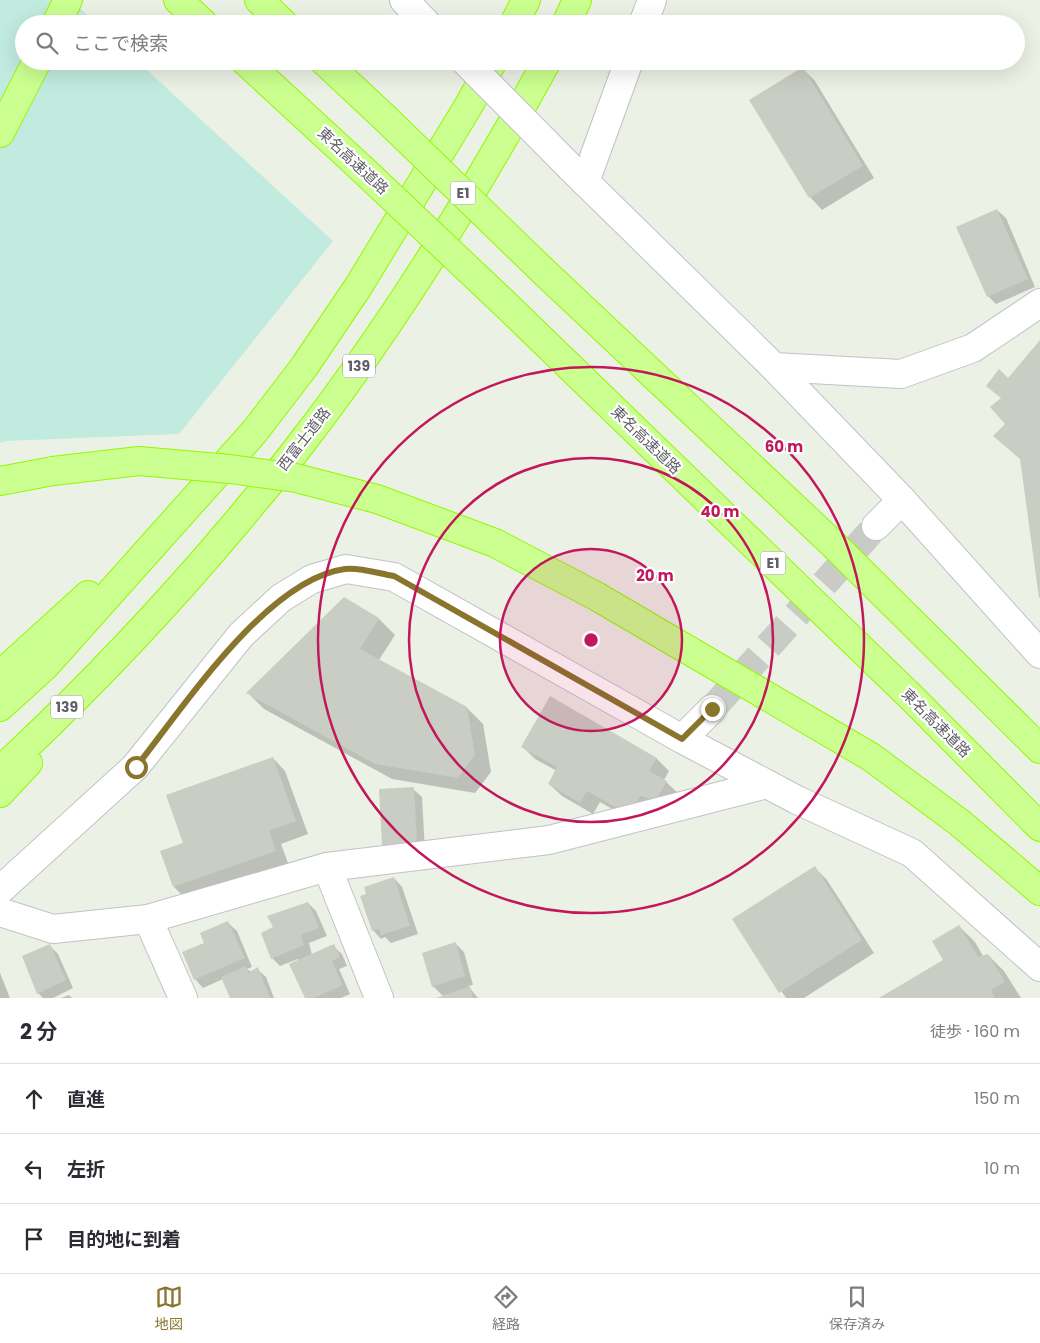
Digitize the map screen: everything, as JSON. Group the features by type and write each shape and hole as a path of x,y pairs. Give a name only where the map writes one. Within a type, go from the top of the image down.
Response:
{"highway":[{"path":"60,15 68,0"},
{"path":"178,0 194,15"},
{"path":"259,0 275,15"},
{"path":"279,0 292,15"},
{"path":"518,15 526,0"},
{"path":"570,15 578,0"},
{"path":"0,133 32,70"},
{"name":"東名高速道路","path":"255,70 504,303 784,574 1040,827"},
{"name":"E1","path":"334,70 542,270 833,544 1040,749"},
{"path":"342,70 384,117"},
{"path":"0,707 45,666 202,492 266,417 304,367 353,295 469,105 488,70"},
{"name":"西富士道路","path":"0,771 46,728 131,642 186,582 293,455 345,386 391,318 504,140 542,70"},
{"path":"0,481 53,470 139,461 230,469 296,478 377,499 495,543 596,596 871,757 960,824 1040,891"},
{"path":"0,675 202,492"},
{"path":"0,793 39,751 131,642"}],"street":[{"path":"646,15 652,0"},
{"path":"474,70 774,367 902,500 1040,654"},
{"path":"578,174 625,70"},
{"path":"774,367 901,374 973,348 1040,303"},
{"path":"876,526 902,500"},
{"path":"0,890 136,767 241,635 281,598 312,579 346,569 394,576 682,739 797,800 912,854 1040,967"},
{"path":"682,739 712,709"},
{"path":"0,912 53,929 148,919 327,867 550,840 767,784"},
{"path":"327,867 378,998"},
{"path":"148,919 183,998"}],"shaded area":[{"path":"0,0 71,0 87,15 15,15 15,70 147,70 333,241 179,434 5,441 0,443"}],"building":[{"path":"798,70 805,70 863,166 809,198 749,100"},
{"path":"997,209 1028,279 987,297 956,227"},
{"path":"1040,340 1039,598 1020,459 993,436 1005,424 990,407 1001,398 986,386 999,369 1008,378"},
{"path":"344,597 379,618 360,649 467,707 475,755 458,778 375,764 246,693"},
{"path":"550,696 657,758 649,771 667,781 656,800 640,796 630,815 587,791 580,803 548,784 557,767 521,747"},
{"path":"273,757 296,821 269,831 276,851 173,887 160,851 183,843 166,795"},
{"path":"414,787 417,843 382,845 379,789"},
{"path":"815,866 862,940 779,993 732,919"},
{"path":"394,877 410,926 381,935 379,929 372,931 360,896 366,894 364,887"},
{"path":"308,902 319,928 301,935 304,945 271,959 261,933 273,927 267,916"},
{"path":"228,921 245,958 194,980 182,952 204,943 200,933"},
{"path":"959,925 978,957 988,954 1005,982 991,990 995,998 879,998 943,960 932,941"},
{"path":"456,942 465,976 432,987 422,953"},
{"path":"50,944 66,980 37,994 22,956"},
{"path":"334,944 340,957 332,961 343,985 314,998 305,998 289,964"},
{"path":"246,966 248,973 258,967 270,998 230,998 221,977"},
{"path":"470,986 473,998 436,998"}],"tunnel":[{"path":"712,709 876,526"}],"route":[{"path":"136,767 241,635 281,598 312,579 346,569 394,576 682,739 712,709"}]}
